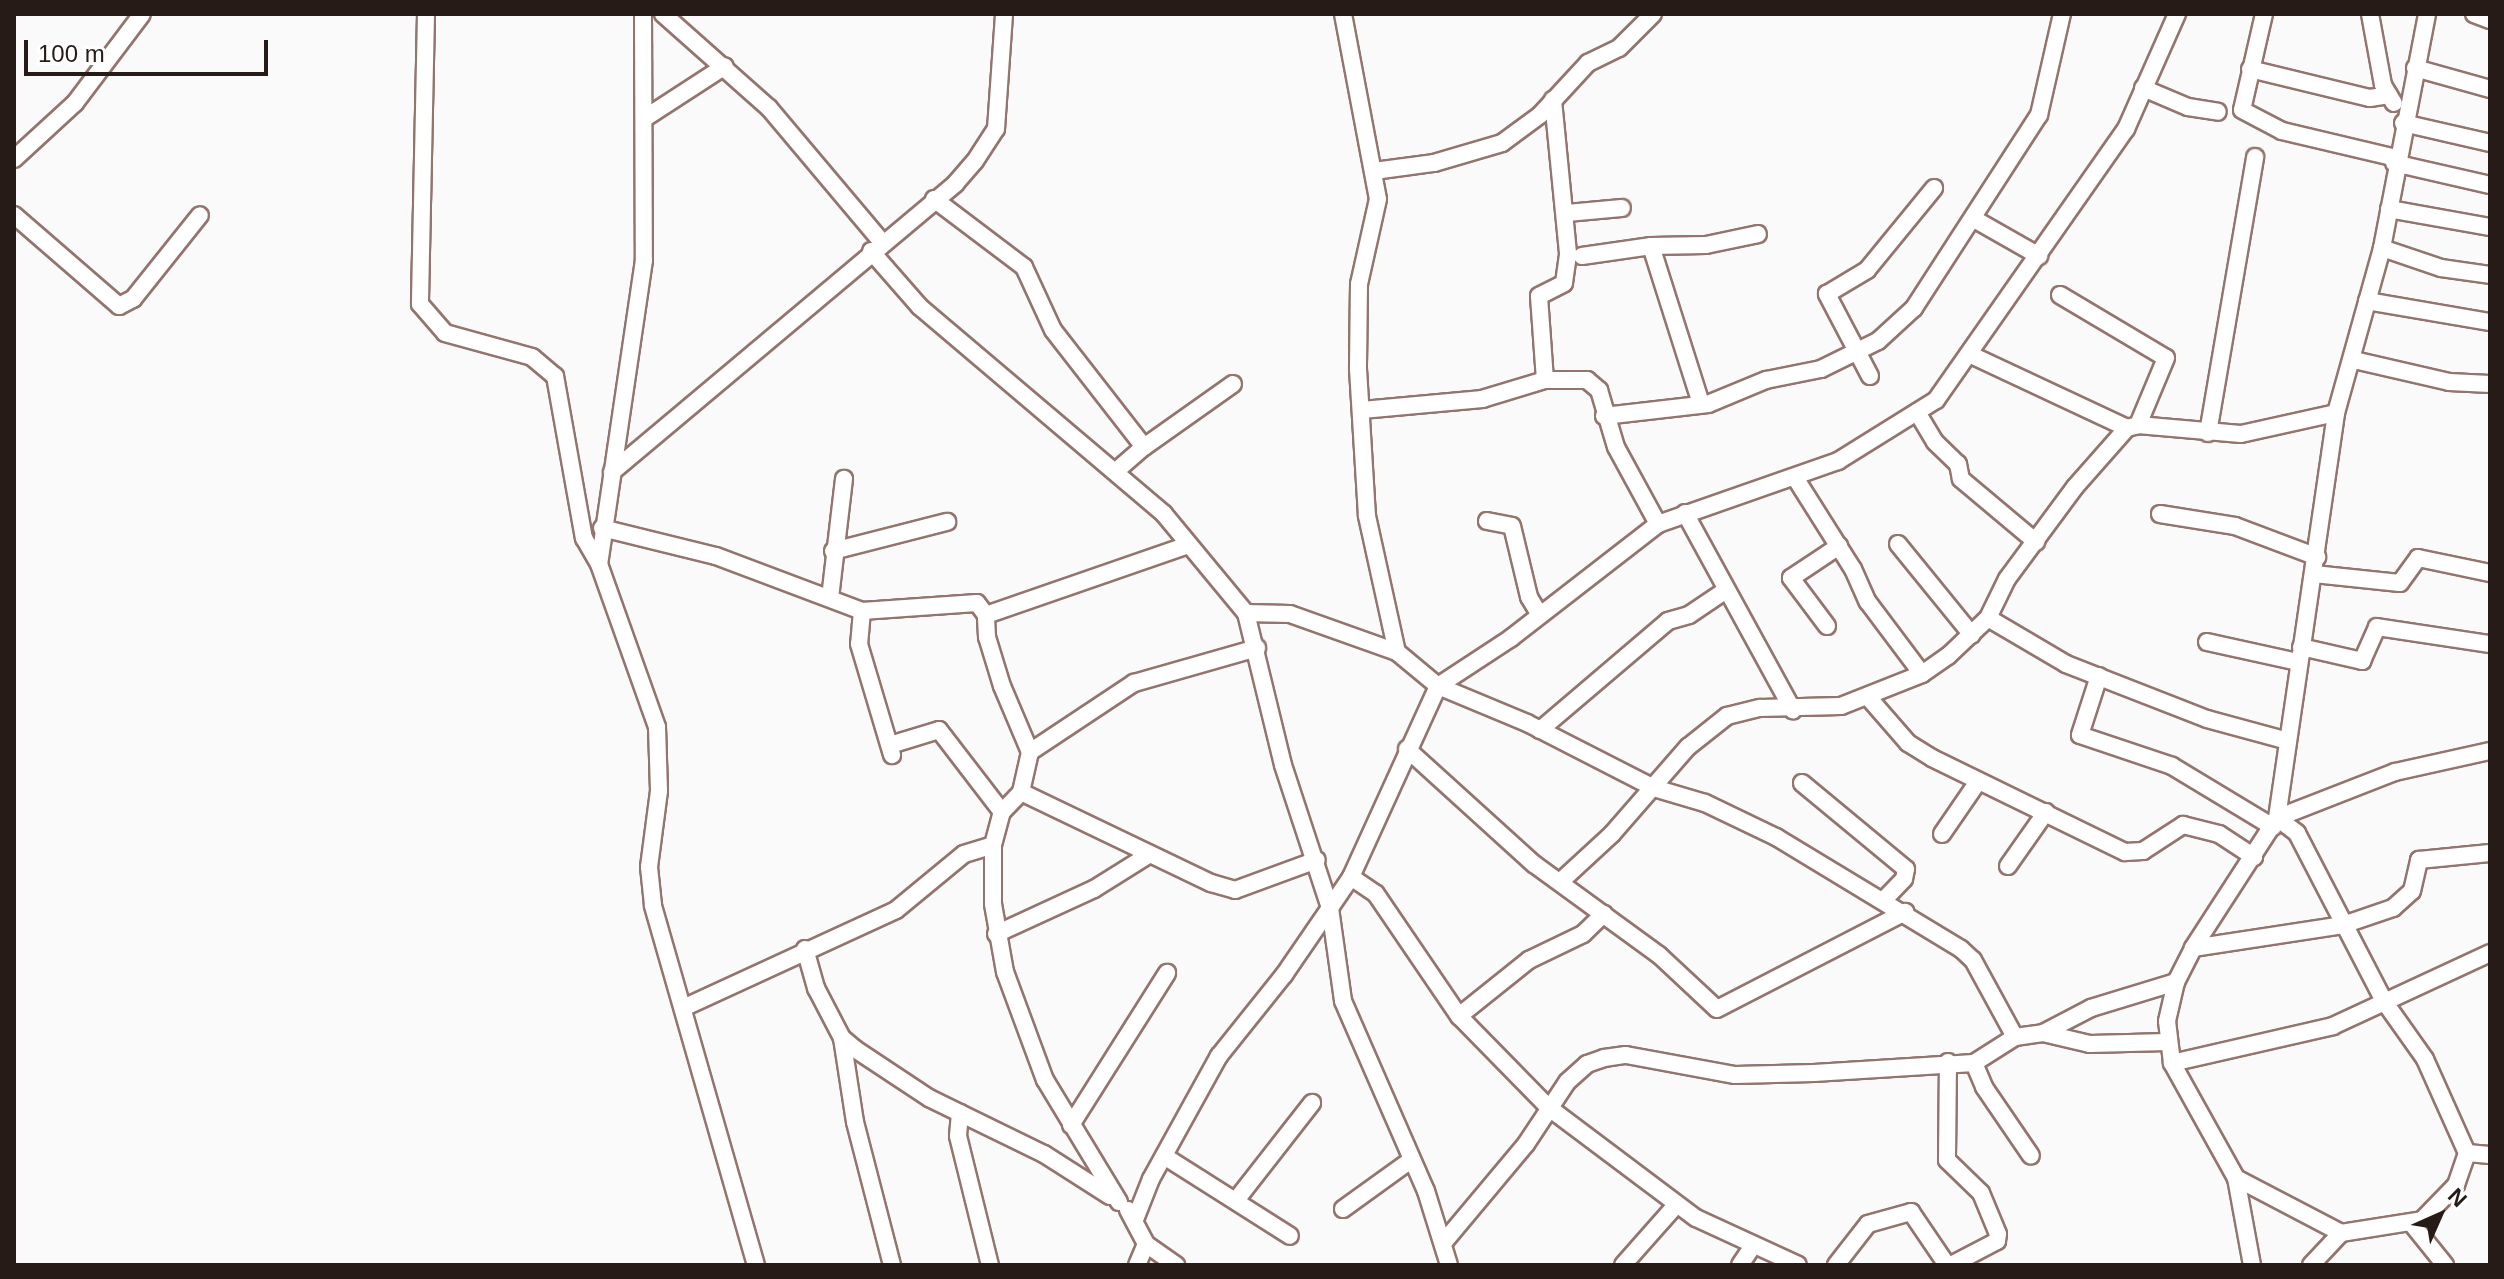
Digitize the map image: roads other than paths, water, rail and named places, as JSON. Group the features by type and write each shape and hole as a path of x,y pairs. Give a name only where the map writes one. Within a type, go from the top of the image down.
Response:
{"street":[{"path":"14,159 75,103 142,14"},
{"path":"426,14 420,304 445,333 532,357 555,376 584,538 599,564 657,727 659,791 650,888 756,1265"},
{"path":"599,564 644,260 643,14"},
{"path":"663,14 769,108 920,307 1164,514 1246,613 1257,648 1283,765 1317,860 1330,908 1343,1001 1444,1242 1449,1265"},
{"path":"612,472 975,161 996,129 1004,14"},
{"path":"1343,14 1378,199 1359,284 1356,331 1367,516 1397,652"},
{"path":"1374,171 1434,163 1502,143 1553,100 1588,63 1619,48 1653,14"},
{"path":"1604,416 1701,404 1855,354 1914,308 1974,219 2045,101 2062,14"},
{"path":"1136,1217 1164,1156 1242,1021 1284,975 1351,877 1438,686 1540,615 1658,524 1796,479 1838,461 1936,400 2126,129 2177,14"},
{"path":"2264,14 2241,104 2246,113 2282,131 2490,185"},
{"path":"2370,14 2389,95 2404,120 2490,143"},
{"path":"2252,1265 2236,1178 2172,1063 2167,1042 2176,982 2193,948 2275,823 2336,413 2354,360 2382,248 2395,160 2427,14"},
{"path":"2474,14 2490,20"},
{"path":"645,118 725,66"},
{"path":"2415,68 2490,89"},
{"path":"2250,69 2370,98 2389,95"},
{"path":"2143,88 2188,107 2218,112"},
{"path":"1545,380 1539,296 1564,283 1567,213 1553,100"},
{"path":"2208,433 2255,157"},
{"path":"1870,376 1855,354 1827,294 1867,270 1934,188"},
{"path":"934,199 1024,267 1053,330 1144,447"},
{"path":"1567,213 1622,208"},
{"path":"2389,209 2490,227"},
{"path":"14,215 119,306 133,299 200,215"},
{"path":"1974,219 2039,256"},
{"path":"1582,256 1651,246 1706,245 1758,234"},
{"path":"1651,246 1701,404"},
{"path":"2382,248 2441,268 2490,275"},
{"path":"1560,882 1654,788 1688,747 1727,716 1760,708 1793,710 1841,706 1868,697 1922,674 1972,635 1988,618 2007,579 2132,426 2166,358 2060,295"},
{"path":"2367,301 2490,322"},
{"path":"1969,354 2132,426 2241,434 2336,413"},
{"path":"2354,360 2449,382 2490,384"},
{"path":"1362,410 1482,399 1545,380 1592,382 1599,390 1604,416 1658,524"},
{"path":"1116,471 1144,447 1233,384"},
{"path":"1917,412 1935,442 1958,464 1961,479 2036,542"},
{"path":"830,598 833,551 844,479"},
{"path":"1796,479 1839,546 1868,602 1922,674"},
{"path":"1685,513 1793,710"},
{"path":"2160,514 2235,526 2317,557"},
{"path":"1487,521 1512,526 1529,597 1540,615"},
{"path":"833,551 947,522"},
{"path":"602,528 716,556 862,611 977,603 986,615 987,637 1002,686 1030,752 1021,792 1002,812 993,845 996,934 1025,1036 1071,1125 1119,1202"},
{"path":"1898,544 1972,635"},
{"path":"986,615 1188,545"},
{"path":"1827,626 1791,578 1839,546"},
{"path":"2314,574 2400,583 2418,558 2490,573"},
{"path":"1540,730 1668,621 1689,615 1726,590"},
{"path":"862,611 859,644 891,751 939,730 1002,812"},
{"path":"1246,613 1290,614 1397,652 1438,686 1540,730 1654,788 1734,816 1905,912 1973,960 2015,1037"},
{"path":"1988,618 2066,664 2207,719 2288,741"},
{"path":"2207,642 2362,661 2377,627 2489,644"},
{"path":"1030,752 1134,683 1257,648"},
{"path":"2099,676 2080,735 2172,766 2297,833 2384,1001 2425,1059 2467,1153 2456,1185 2432,1213 2412,1224 2341,1233 2236,1178"},
{"path":"1868,697 1908,743 1977,783 2134,854 2183,825 2219,834 2254,857"},
{"path":"1407,749 1560,882 1604,914 1717,1009 1905,912"},
{"path":"2275,823 2395,772 2490,751"},
{"path":"1802,783 1906,869 1904,879 1884,900"},
{"path":"1942,834 1977,783"},
{"path":"1021,792 1150,854 1235,890 1317,860"},
{"path":"2008,866 2046,812"},
{"path":"683,1008 805,949 896,910 964,854 993,845"},
{"path":"2193,948 2343,925 2393,908 2412,891 2419,860 2490,853"},
{"path":"996,934 1094,889 1150,854"},
{"path":"1351,877 1376,894 1459,1016 1548,1107 1676,1205 1752,1247 1798,1265"},
{"path":"1459,1016 1529,960 1583,934 1604,914"},
{"path":"805,949 816,988 842,1038 855,1122 892,1265"},
{"path":"2172,1063 2333,1026 2490,953"},
{"path":"1071,1125 1167,973"},
{"path":"1444,1242 1526,1144 1548,1107 1587,1064 1626,1055 1735,1075 1974,1063 2015,1037 2043,1033 2091,1008 2176,982"},
{"path":"2043,1033 2090,1044 2167,1042"},
{"path":"842,1038 901,1081 1044,1154 1119,1202 1136,1217 1146,1244 1176,1265"},
{"path":"1836,1265 1868,1224 1911,1212 1949,1265 1997,1241 1998,1234 1981,1193 1947,1160 1948,1062"},
{"path":"1974,1063 1984,1087 2031,1156"},
{"path":"1237,1199 1312,1103"},
{"path":"960,1113 958,1136 990,1265"},
{"path":"2467,1153 2490,1155"},
{"path":"1164,1156 1237,1199 1290,1236"},
{"path":"1343,1209 1411,1160"},
{"path":"1623,1265 1676,1205"},
{"path":"2412,1224 2445,1265"},
{"path":"2311,1265 2341,1233"},
{"path":"1137,1265 1146,1244"},
{"path":"1740,1265 1752,1247"}]}
